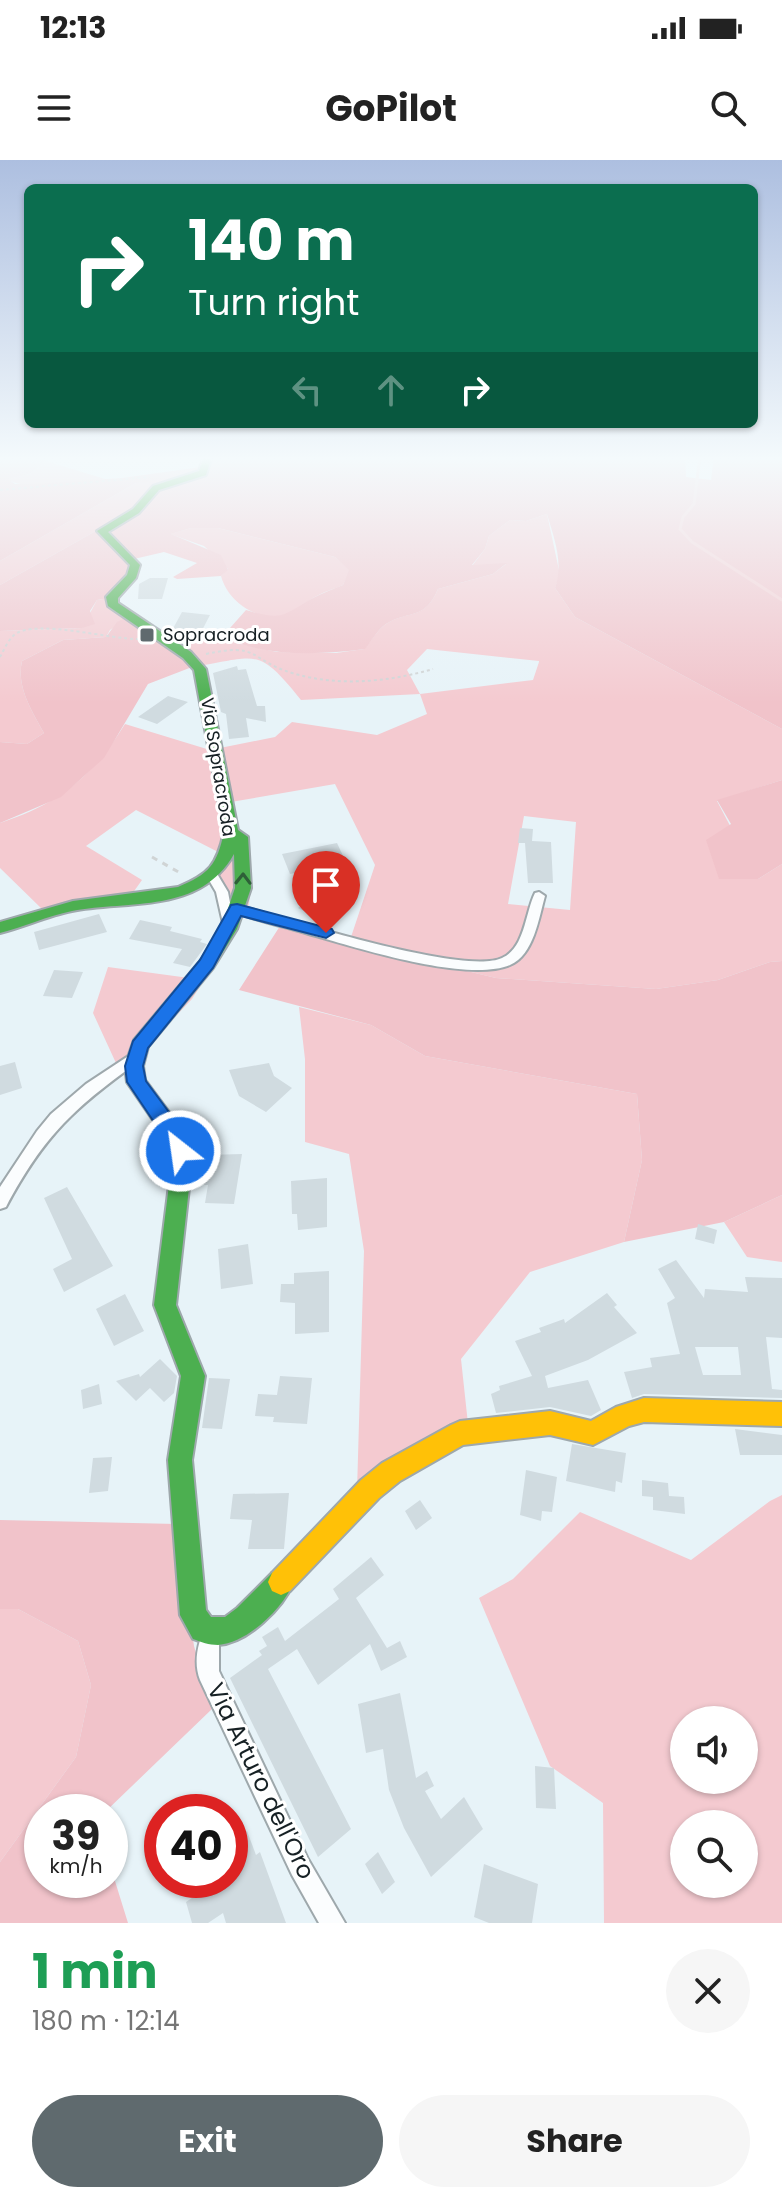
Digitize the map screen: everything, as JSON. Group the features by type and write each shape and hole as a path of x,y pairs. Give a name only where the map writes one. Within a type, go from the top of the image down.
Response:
{"street":[{"path":"109,538 135,565 132,576 112,597 112,604 190,658"},
{"name":"Via Sopracroda","path":"190,658 203,675 231,832 227,859 205,879"},
{"path":"231,832 241,837 243,888 229,929 207,964 146,1036 136,1056 136,1082 173,1133 182,1161 165,1305 167,1317 192,1366 193,1386 180,1460 181,1486 193,1615 203,1631 212,1634 233,1627 254,1612 381,1479 449,1436 550,1423 593,1433 624,1415 644,1410 782,1414"},
{"path":"0,928 84,903 174,893 205,879 222,892 229,929"},
{"path":"237,909 445,964 489,967 506,963 521,948 539,896"},
{"path":"0,1202 19,1165 53,1120 85,1092 136,1056"},
{"name":"Via Arturo dell'Oro","path":"212,1634 208,1645 208,1672 300,1867 333,1923"}],"path":[{"path":"0,657 14,636 24,631 61,630 121,640 155,635"},
{"path":"190,658 245,648 291,673 345,679 397,678 433,669"},
{"path":"152,857 205,879"}],"shaded area":[{"path":"0,538 40,538 0,561"},
{"path":"40,538 83,538 0,585 0,561"},
{"path":"83,538 181,538 221,555 228,570 221,576 177,579 173,577 197,563 164,552 134,559 138,575 116,597 97,600 90,611 95,624 82,628 0,631 0,585"},
{"path":"182,538 259,538 335,557 350,570 343,585 317,596 295,612 270,616 249,610 231,596 221,576 228,569 204,546"},
{"path":"259,538 488,538 485,549 472,565 507,563 493,574 438,589 427,606 386,624 365,649 292,653 256,648 222,637 246,610 281,615 343,585 349,570 335,557"},
{"path":"488,538 552,538 560,575 555,588 575,617 782,729 782,780 717,801 758,879 782,864 782,961 770,962 718,980 656,989 496,978 349,943 375,865 335,784 231,802 251,888 247,918 213,869 224,855 136,810 86,846 142,880 132,894 43,910 0,868 0,823 40,807 73,786 100,759 125,724 210,750 275,737 292,722 377,735 427,714 420,694 301,700 275,670 264,663 243,659 192,667 181,646 222,637 277,652 336,653 364,649 386,624 427,606 438,589 493,574 506,564 472,566 485,549","holes":["427,649 539,661 533,680 420,694 407,670","524,816 576,822 570,910 508,904"]},
{"path":"554,538 782,538 782,729 575,617 555,588 559,569"},
{"path":"116,597 123,611 131,615 110,630 106,637 63,640 22,661 23,689 44,733 27,744 0,742 0,631 82,628 97,600"},
{"path":"131,615 181,646 192,667 148,684 104,758 61,797 0,823 0,742 27,744 44,733 23,689 22,661 63,640 106,637 117,622"},
{"path":"782,780 782,864 758,879 719,879 706,840 731,824 717,800"},
{"path":"280,926 496,978 656,989 718,980 770,962 782,961 782,1195 724,1222 624,1242 642,1160 637,1094 425,1056 371,1025 239,990"},
{"path":"108,967 204,980 192,999 121,1074 93,1013"},
{"path":"299,1007 371,1025 425,1056 637,1094 642,1160 624,1242 530,1272 461,1359 468,1424 357,1491 364,1251 349,1154 305,1142 305,1059"},
{"path":"782,1195 782,1262 747,1257 724,1222"},
{"path":"782,1495 782,1923 604,1923 603,1803 550,1766 479,1598 513,1579 580,1512 691,1560"},
{"path":"0,1520 177,1524 194,1646 212,1709 124,1794 49,1794 76,1757 91,1685 78,1641 18,1609 0,1609"},
{"path":"0,1609 18,1609 78,1641 91,1685 76,1757 49,1794 24,1794 24,1829 0,1862"},
{"path":"24,1829 24,1898 120,1898 128,1923 0,1923 0,1862"}],"building":[{"path":"150,578 168,578 162,599 138,599 139,584"},
{"path":"182,612 210,615 198,638 177,639 170,634"},
{"path":"237,666 238,670 246,669 257,706 265,706 266,722 246,718 249,737 229,739 226,714 221,712 213,673"},
{"path":"168,696 188,702 157,724 138,717"},
{"path":"520,828 533,829 532,841 551,842 553,883 528,883 525,843 518,843"},
{"path":"337,843 344,858 308,865 310,870 290,874 282,854"},
{"path":"319,891 344,903 323,920 298,908"},
{"path":"99,914 107,932 39,950 34,932"},
{"path":"140,920 172,927 170,931 202,939 200,942 207,944 190,967 173,963 182,949 129,939"},
{"path":"54,970 83,972 72,998 43,996"},
{"path":"15,1062 22,1088 0,1095 0,1066"},
{"path":"269,1063 274,1076 292,1088 266,1112 239,1096 229,1070"},
{"path":"242,1154 234,1204 205,1203 207,1155"},
{"path":"327,1178 327,1227 298,1230 297,1214 292,1214 291,1181"},
{"path":"67,1187 113,1266 64,1292 53,1269 72,1259 44,1198"},
{"path":"698,1224 717,1230 714,1244 695,1239"},
{"path":"248,1244 253,1284 221,1289 218,1249"},
{"path":"676,1260 704,1298 705,1289 748,1292 745,1277 782,1278 782,1338 766,1337 772,1389 782,1390 782,1398 644,1394 632,1398 624,1372 652,1367 650,1358 680,1354 667,1303 675,1298 658,1269","holes":["695,1347 738,1347 741,1375 703,1375"]},
{"path":"329,1271 329,1332 295,1334 295,1303 280,1302 281,1284 294,1284 294,1273"},
{"path":"607,1293 617,1305 614,1307 637,1333 588,1360 545,1376 548,1388 588,1380 601,1410 591,1416 550,1407 496,1413 491,1394 500,1390 499,1386 532,1376 515,1341 541,1332 539,1328 564,1319 565,1323"},
{"path":"125,1294 144,1331 114,1346 96,1309"},
{"path":"160,1359 177,1376 174,1393 164,1402 150,1388 136,1401 116,1381 139,1374 140,1377"},
{"path":"280,1376 312,1378 307,1424 273,1422 274,1417 255,1416 258,1394 277,1395"},
{"path":"209,1378 230,1379 222,1429 202,1428"},
{"path":"99,1384 102,1404 83,1409 81,1390"},
{"path":"735,1429 782,1435 782,1455 740,1455"},
{"path":"572,1444 626,1453 622,1483 616,1481 615,1492 566,1481"},
{"path":"112,1457 108,1491 89,1493 93,1458"},
{"path":"526,1470 557,1477 552,1512 542,1511 541,1521 520,1515"},
{"path":"642,1480 668,1483 669,1496 684,1497 685,1514 653,1510 653,1497 642,1496"},
{"path":"289,1493 284,1549 248,1549 252,1520 230,1519 233,1494"},
{"path":"420,1500 432,1518 416,1530 405,1511"},
{"path":"371,1557 384,1575 356,1598 387,1648 400,1641 407,1657 381,1671 370,1644 318,1685 297,1649 268,1669 351,1829 318,1857 230,1678 262,1655 259,1651 267,1646 262,1637 278,1627 285,1641 339,1599 333,1589"},
{"path":"400,1693 416,1778 427,1771 434,1786 425,1791 441,1819 464,1797 483,1829 431,1877 404,1828 389,1790 383,1749 366,1753 358,1704"},
{"path":"535,1766 554,1768 556,1809 536,1808"},
{"path":"248,1834 256,1855 260,1852 286,1923 226,1923 223,1913 208,1923 192,1923 186,1902 192,1898 248,1898"},
{"path":"378,1852 395,1882 382,1894 365,1864"},
{"path":"484,1864 538,1884 532,1923 489,1923 474,1917"}],"waterway":[{"path":"689,538 782,600"}],"traffic: fast":[{"path":"0,928 73,906 183,891 215,872 226,856 231,832 200,669 187,655 112,604 112,597 132,576 135,565 109,538"},
{"path":"231,832 241,837 243,888 229,929 207,964 140,1045 134,1066 136,1082 173,1133 182,1161 165,1305 193,1376 180,1460 193,1615 203,1629 215,1632 226,1630 247,1618 281,1582"}],"traffic: slow":[{"path":"281,1582 370,1489 391,1472 460,1433 550,1423 593,1433 624,1415 644,1410 782,1414"}],"place":[{"name":"Sopracroda","path":"147,635"}],"route":[{"path":"180,1151 173,1133 136,1082 136,1056 146,1036 207,964 229,929 237,909 326,933"}]}
